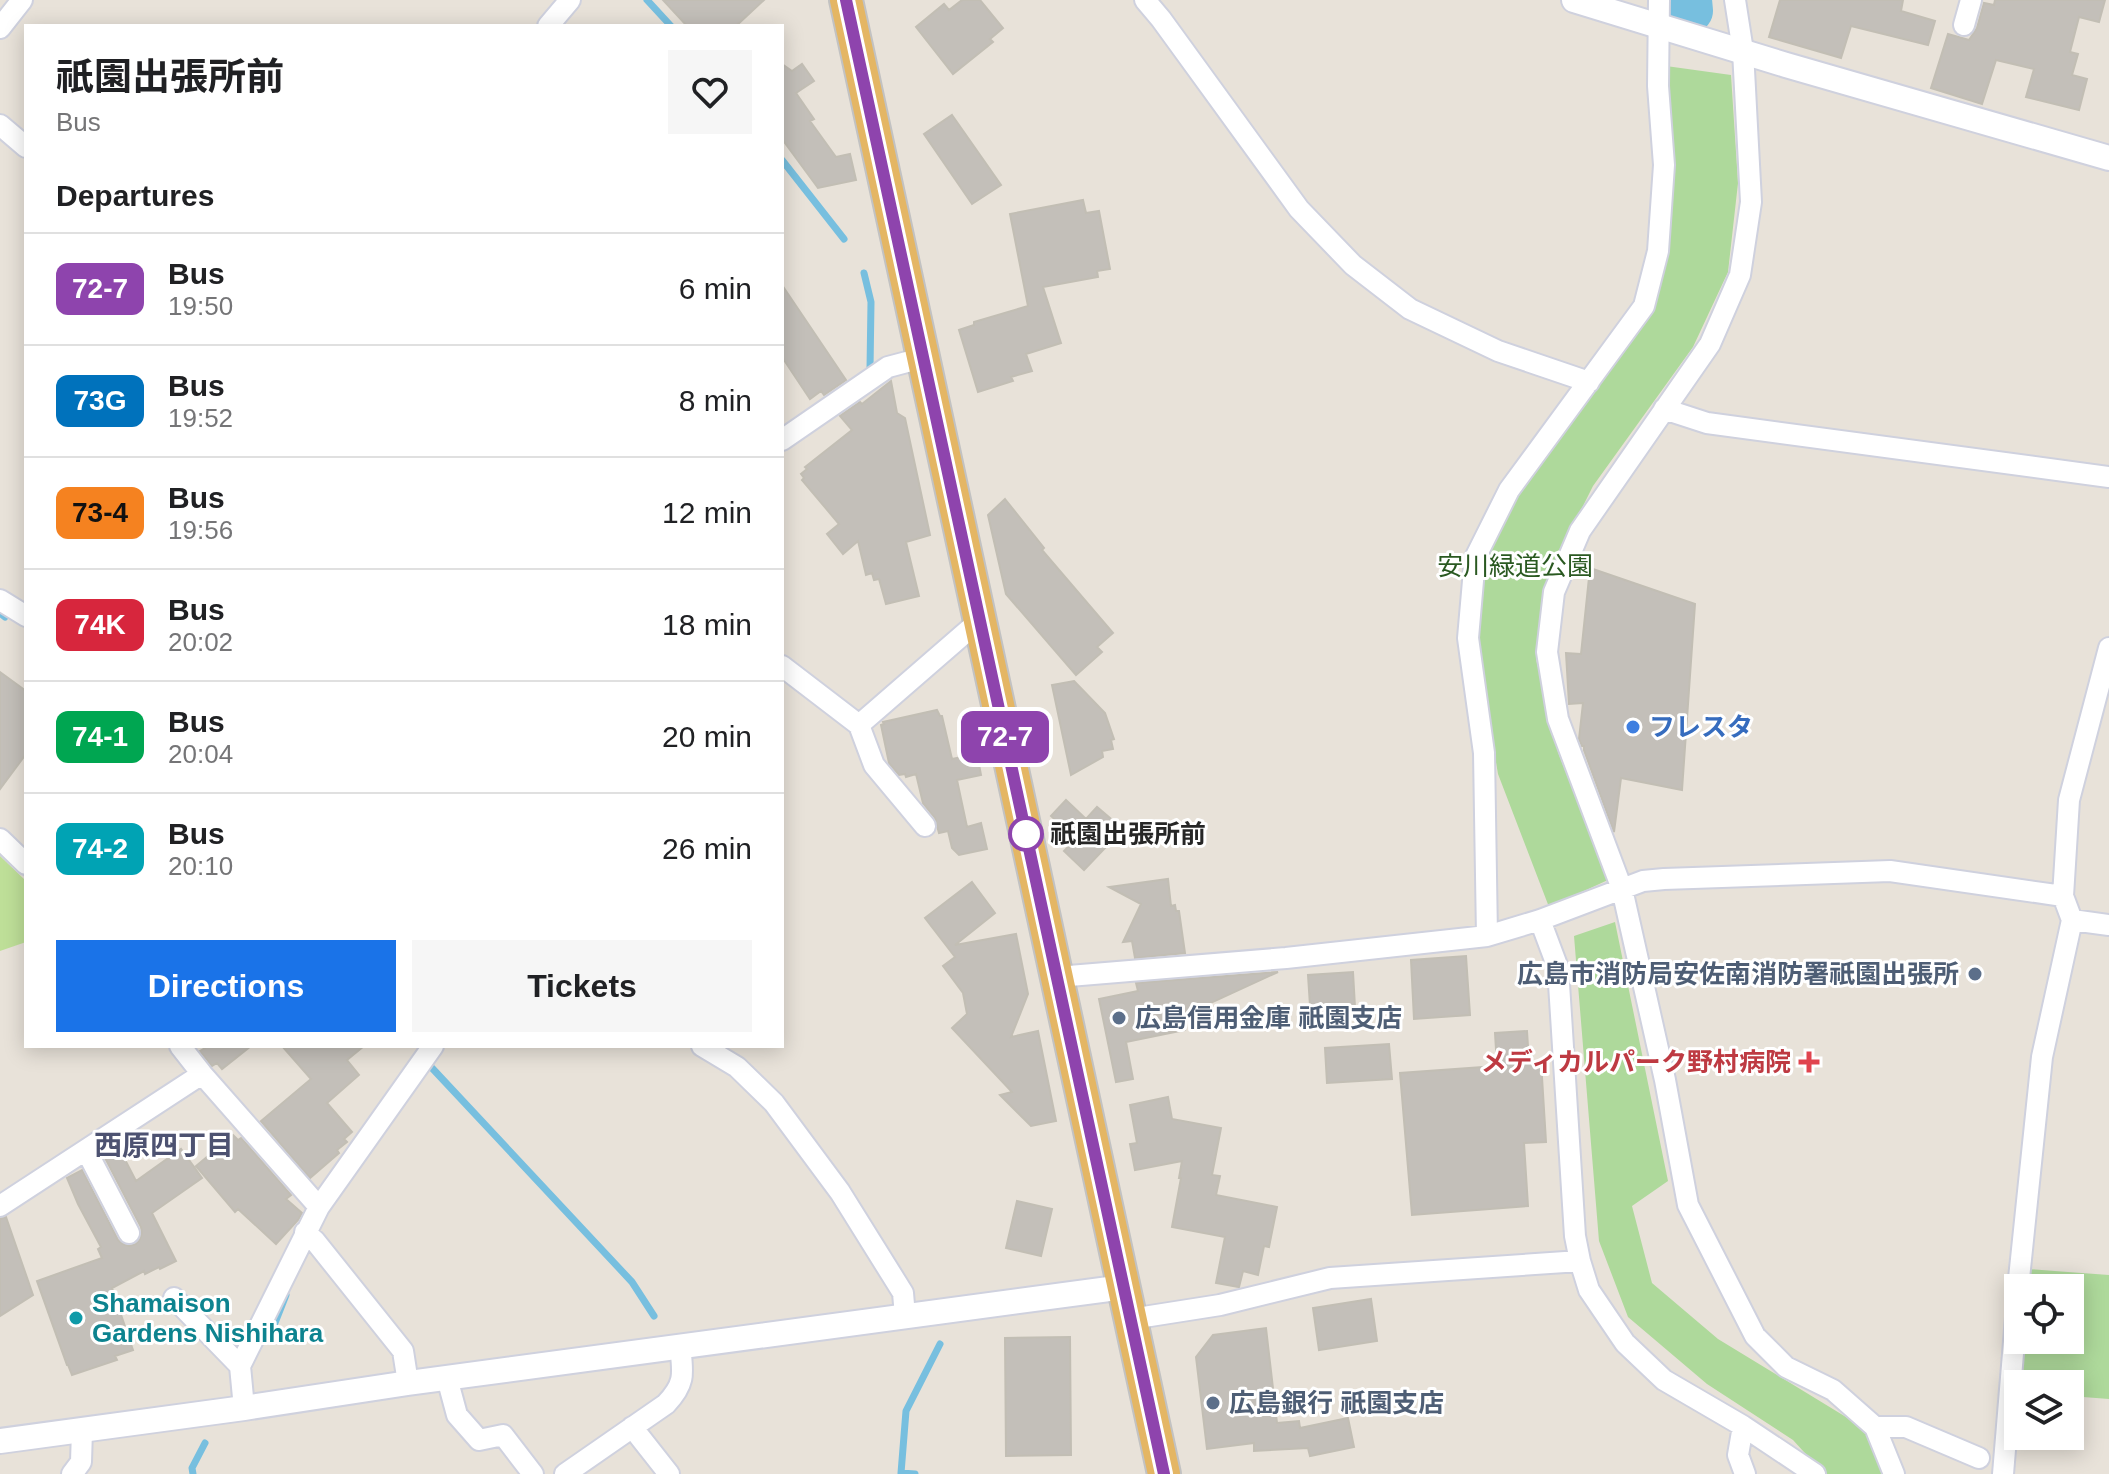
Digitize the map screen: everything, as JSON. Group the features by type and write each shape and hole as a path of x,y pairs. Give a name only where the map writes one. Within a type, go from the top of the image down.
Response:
{"highway":[{"path":"846,0 1164,1474"}],"street":[{"path":"0,28 22,0"},
{"path":"550,24 570,0"},
{"path":"1145,0 1299,209 1353,265 1410,309 1498,351 1589,382"},
{"path":"1574,0 2109,158"},
{"path":"1487,936 1484,753 1468,638 1475,558 1509,490 1644,306 1658,251 1664,165 1658,86 1659,0"},
{"path":"1735,0 1743,51 1751,202 1740,275 1710,344 1580,531 1554,592 1547,652 1558,719 1622,889 1665,1080 1688,1205 1755,1336 1786,1367 1833,1390 1875,1427 1894,1474"},
{"path":"1964,25 1971,0"},
{"path":"0,125 24,145"},
{"path":"784,439 888,367 922,358"},
{"path":"1664,409 1707,423 2109,477"},
{"path":"0,600 24,615"},
{"path":"859,725 980,620"},
{"path":"2020,1274 2042,1057 2072,920 2063,896 2069,800 2109,648"},
{"path":"784,668 859,725 874,765 925,826"},
{"path":"0,839 24,862"},
{"path":"1057,977 1286,958 1487,936 1540,920 1643,881 1664,879 1890,871 2063,896"},
{"path":"1540,920 1558,968 1575,1236 1589,1290 1625,1343 1664,1380 1743,1426 1815,1474"},
{"path":"2072,920 2109,925"},
{"path":"182,1048 319,1207"},
{"path":"244,1408 240,1366 305,1232 319,1207 432,1048"},
{"path":"705,1048 737,1067 774,1103 840,1192 903,1293 905,1316"},
{"path":"0,1206 202,1074"},
{"path":"86,1150 129,1233"},
{"path":"305,1232 403,1351 408,1383"},
{"path":"1131,1319 1220,1305 1330,1278 1580,1261"},
{"path":"0,1441 1124,1287"},
{"path":"174,1298 240,1366"},
{"path":"565,1474 666,1404 679,1391 683,1373 680,1346"},
{"path":"2003,1474 2013,1354"},
{"path":"447,1378 457,1415 479,1440 503,1435 533,1474"},
{"path":"1743,1426 1738,1455 1745,1474"},
{"path":"632,1427 669,1474"},
{"path":"1875,1427 1906,1427 1979,1458"},
{"path":"72,1474 81,1462 82,1430"}],"green space":[{"name":"安川緑道公園","path":"1666,66 1731,75 1738,183 1728,272 1693,347 1593,486 1548,576 1536,659 1558,752 1608,880 1549,907 1498,774 1477,649 1479,558 1533,470 1648,310"},
{"path":"0,856 24,879 24,943 0,951"},
{"path":"1615,922 1668,1181 1632,1206 1652,1283 1718,1339 1864,1428 1882,1474 1824,1474 1793,1440 1707,1384 1628,1317 1599,1241 1574,936"},
{"path":"2027,1269 2109,1275 2109,1399 2084,1397 2084,1370 2019,1370 2020,1354 2084,1354 2084,1274 2026,1274"}],"building":[{"path":"663,0 764,0 738,24 685,24"},
{"path":"962,0 980,0 1003,28 990,39 993,42 953,74 916,27 944,4 949,10"},
{"path":"1780,0 1903,0 1901,11 1935,21 1928,45 1851,26 1841,58 1769,37"},
{"path":"1995,0 2105,0 2099,22 2079,17 2070,52 2078,54 2072,75 2087,79 2079,110 2026,97 2034,69 1996,60 1982,104 1931,88 1948,34 1969,40 1977,28 1984,3 1994,5"},
{"path":"802,64 814,81 796,93 814,119 810,121 836,157 850,154 856,180 818,188 784,142 784,65 792,71"},
{"path":"952,115 1001,185 972,204 924,134"},
{"path":"1083,200 1086,213 1099,211 1110,269 1097,271 1098,277 1043,287 1061,343 1026,354 1032,371 1011,377 1013,381 978,392 959,330 974,325 974,322 1028,306 1010,214"},
{"path":"784,288 846,380 824,395 821,391 810,399 784,360"},
{"path":"891,381 897,413 905,418 930,535 906,542 919,596 886,604 879,579 874,580 872,573 866,575 858,541 843,554 827,534 839,524 802,480 801,474 807,469 805,467 852,430 840,416 860,402 862,404"},
{"path":"1005,499 1044,548 1042,550 1113,633 1097,647 1102,652 1076,675 1006,594 988,515"},
{"path":"1590,568 1695,604 1682,790 1621,778 1614,832 1579,739 1583,703 1569,704 1566,653 1581,654"},
{"path":"0,672 24,690 24,757 0,789"},
{"path":"1074,681 1105,713 1114,739 1111,740 1113,749 1102,751 1103,757 1071,775 1052,685"},
{"path":"937,710 942,716 952,759 977,754 981,775 957,780 967,827 981,823 987,849 959,855 952,848 948,831 939,833 935,818 923,803 916,774 906,777 905,774 899,775 889,763 881,725 883,722"},
{"path":"1066,800 1086,819 1097,807 1123,829 1084,870 1064,851 1072,843 1067,838 1071,834 1051,816"},
{"path":"1168,879 1171,906 1175,905 1176,911 1179,911 1185,953 1135,958 1132,941 1123,942 1141,904 1109,887"},
{"path":"972,882 995,913 955,945 1016,934 1028,994 1011,1037 1038,1031 1056,1121 1031,1126 1000,1095 1012,1092 952,1028 967,1014 963,993 943,966 955,957 925,918"},
{"path":"1466,956 1470,1015 1414,1019 1411,960"},
{"path":"1278,972 1182,1016 1185,1030 1126,1042 1133,1079 1116,1082 1099,999 1138,991 1136,983"},
{"path":"1353,972 1355,1007 1331,1009 1331,1020 1311,1021 1308,975"},
{"path":"1527,1031 1529,1062 1541,1061 1546,1142 1524,1143 1528,1206 1412,1215 1400,1073 1497,1066 1495,1033"},
{"path":"1389,1044 1392,1079 1327,1083 1325,1048"},
{"path":"205,1048 248,1048 222,1069 217,1063 212,1066 200,1051"},
{"path":"284,1048 362,1048 347,1060 359,1075 327,1103 352,1132 344,1139 347,1142 337,1150 339,1153 310,1178 261,1121 311,1079"},
{"path":"1168,1097 1172,1119 1221,1128 1212,1175 1220,1176 1216,1195 1277,1207 1269,1247 1264,1246 1258,1275 1243,1271 1239,1287 1216,1283 1225,1237 1172,1227 1182,1161 1135,1170 1130,1144 1137,1143 1130,1105"},
{"path":"233,1135 238,1140 241,1138 291,1195 286,1199 302,1213 276,1244 238,1209 235,1212 196,1166"},
{"path":"119,1148 136,1181 181,1149 202,1178 152,1213 176,1261 145,1274 144,1271 112,1288 133,1350 115,1356 117,1360 72,1375 37,1281 102,1258 98,1249 101,1247 67,1178 82,1170 118,1240 129,1246 140,1239 141,1227 104,1156"},
{"path":"1017,1201 1052,1209 1041,1256 1006,1248"},
{"path":"6,1217 33,1295 0,1316 0,1219"},
{"path":"1371,1299 1377,1341 1319,1350 1313,1308"},
{"path":"1266,1328 1277,1423 1299,1421 1300,1428 1348,1418 1354,1447 1310,1456 1308,1448 1254,1451 1254,1443 1207,1449 1196,1357 1213,1335"},
{"path":"1070,1337 1071,1455 1006,1456 1005,1338"}],"waterway":[{"path":"647,0 669,24"},
{"path":"1690,0 1691,11"},
{"path":"784,163 844,239"},
{"path":"864,273 871,302 870,369"},
{"path":"0,613 5,617"},
{"path":"432,1068 632,1282 654,1316"},
{"path":"269,1338 286,1295"},
{"path":"915,1474 901,1473 906,1411 940,1344"},
{"path":"193,1474 192,1468 205,1443"}],"bus line":[{"name":"72-7","path":"846,0 1164,1474"}],"place":[{"name":"フレスタ","path":"1633,727"},
{"name":"祇園出張所前","path":"1026,834"},
{"name":"広島市消防局安佐南消防署祇園出張所","path":"1975,974"},
{"name":"広島信用金庫 祇園支店","path":"1119,1018"},
{"name":"メディカルパーク野村病院","path":"1809,1062"},
{"name":"Shamaison Gardens Nishihara","path":"76,1318"},
{"name":"広島銀行 祇園支店","path":"1213,1403"}],"district":[{"name":"西原四丁目","path":"164,1145"}]}
